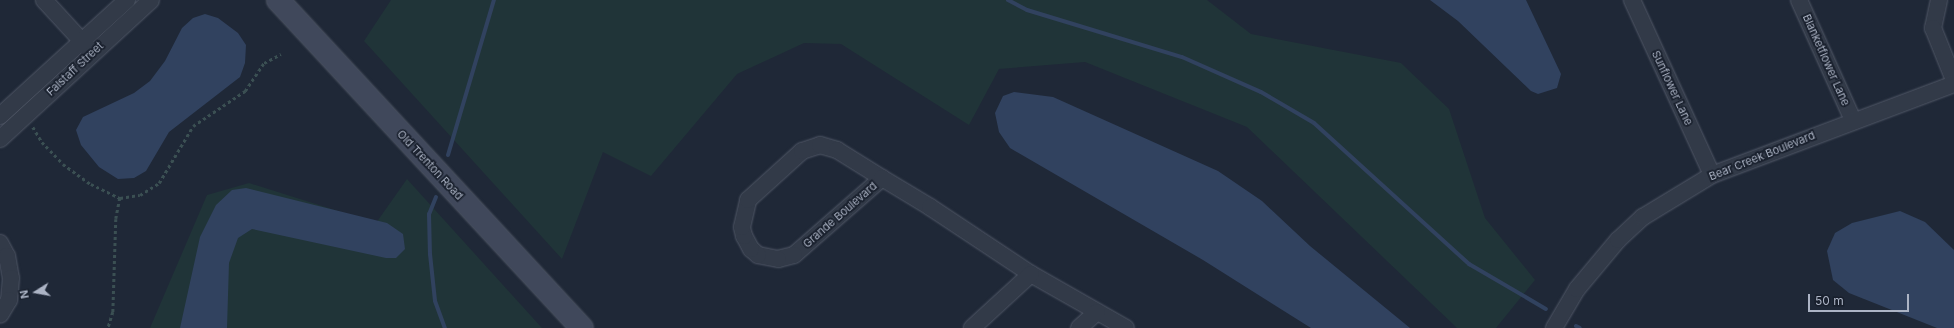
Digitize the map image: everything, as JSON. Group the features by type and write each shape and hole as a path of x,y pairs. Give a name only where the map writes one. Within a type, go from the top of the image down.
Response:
{"main road":[{"name":"Old Trenton Road","path":"278,0 582,328"}],"street":[{"path":"44,0 93,54"},
{"name":"Falstaff Street","path":"0,116 127,0"},
{"name":"Falstaff Street","path":"0,139 151,0"},
{"name":"Sunflower Lane","path":"1632,0 1712,175"},
{"name":"Blanketflower Lane","path":"1799,0 1853,120"},
{"path":"1939,0 1933,28 1954,80"},
{"name":"Bear Creek Boulevard","path":"1554,328 1577,289 1618,240 1643,217 1712,175 1853,120 1954,84"},
{"name":"Grande Boulevard","path":"882,178 794,255 778,259 758,255 750,249 742,227 748,200 808,148 820,146 837,150 882,178 1032,274 1126,328"},
{"path":"0,243 8,256 11,278 9,300 0,315"},
{"path":"972,328 1032,274"},
{"path":"1079,328 1097,312"}],"path":[{"path":"32,125 42,142 63,164 91,184 120,198 140,195 159,183 193,126 245,91 264,63 280,54"},
{"path":"108,328 113,312 116,219 120,198"}],"green space":[{"path":"391,0 1207,0 1251,34 1401,63 1449,109 1485,218 1535,280 1496,328 1457,328 1247,127 1085,62 999,69 969,125 841,44 804,43 737,74 651,176 603,152 562,259 364,41"},
{"path":"407,179 542,328 150,328 207,195 249,183 376,223"}],"water":[{"path":"1430,0 1526,0 1561,74 1557,88 1538,94 1531,91 1458,21"},
{"path":"205,14 218,18 238,33 246,45 245,63 240,77 169,132 146,171 134,178 118,179 99,167 81,145 76,130 83,117 134,93 150,81 165,61 182,28 193,18"},
{"path":"1014,92 1053,97 1218,171 1262,201 1310,246 1410,328 1311,328 1203,260 1010,148 999,132 995,113 1003,96"},
{"path":"246,188 387,223 403,234 405,249 396,258 386,258 252,229 238,238 229,263 227,328 180,328 200,237 216,205 232,190"},
{"path":"1900,211 1925,222 1954,250 1954,328 1937,328 1849,293 1833,280 1827,251 1835,233 1852,223"}],"waterway":[{"path":"448,155 494,0"},
{"path":"1008,0 1027,10 1182,57 1261,92 1314,123 1469,264 1546,309"},
{"path":"436,197 429,214 430,254 435,301 445,328"},
{"path":"1576,326 1580,328"}]}
